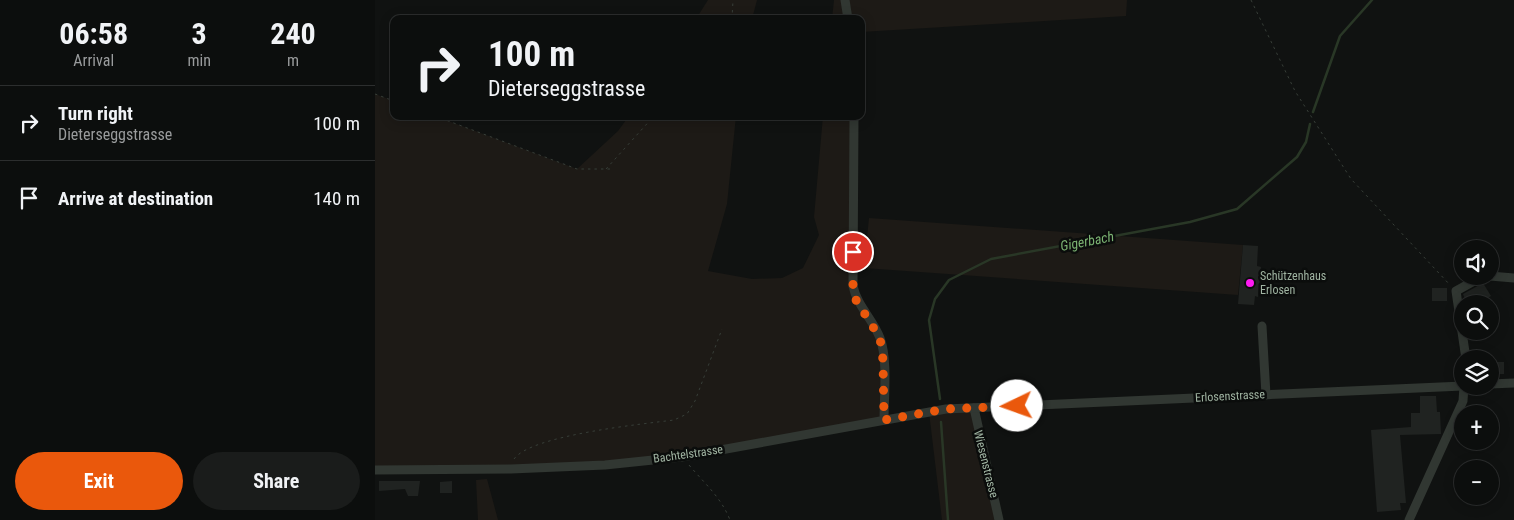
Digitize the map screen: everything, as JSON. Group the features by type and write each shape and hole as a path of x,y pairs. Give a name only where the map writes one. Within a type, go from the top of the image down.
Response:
{"street":[{"path":"845,0 847,15"},
{"path":"854,120 853,286 856,300 880,338 883,360 884,420"},
{"path":"1499,277 1514,278"},
{"path":"1465,350 1456,291 1467,285"},
{"path":"1262,326 1266,395"},
{"path":"1499,384 1514,383"},
{"name":"Erlosenstrasse","path":"997,407 1454,386"},
{"name":"Erlosenstrasse","path":"1409,520 1463,401 1463,395"},
{"name":"Bachtelstrasse","path":"375,470 511,469 605,465 682,457 929,412 997,407"},
{"name":"Wiesenstrasse","path":"974,408 999,520"}],"path":[{"path":"732,15 733,0"},
{"path":"1251,0 1295,91 1351,179 1456,291"},
{"path":"375,94 390,100"},
{"path":"446,120 577,169 613,169"},
{"path":"605,169 650,120"},
{"path":"511,469 512,461 517,454 526,449 581,433 674,420 687,414 695,401 722,329"},
{"path":"682,457 713,491 726,510 730,520"}],"shaded area":[{"path":"708,0 757,0 753,15 699,15"},
{"path":"834,0 1127,0 1126,16 865,32 865,15 832,15"},
{"path":"375,94 390,100 390,120 446,120 577,169 618,131 626,120 736,120 727,204 708,271 752,279 782,278 803,268 819,235 814,217 823,120 854,120 853,286 880,338 884,420 682,457 605,465 375,470"},
{"path":"869,218 1243,245 1238,295 864,268"},
{"path":"974,408 999,520 942,520 929,412"},
{"path":"487,479 498,520 478,520 476,480"}],"building":[{"name":"Schützenhaus Erlosen","path":"1243,245 1258,246 1257,266 1261,267 1258,297 1255,296 1254,305 1238,304"},
{"path":"1479,285 1484,285 1490,295 1463,295"},
{"path":"1432,288 1447,288 1447,301 1432,301"},
{"path":"1499,362 1504,362 1504,374 1499,374"},
{"path":"1420,396 1436,396 1437,412 1440,412 1441,434 1400,435 1406,503 1400,503 1401,510 1377,512 1371,430 1411,427 1411,413 1420,413"},
{"path":"379,481 420,481 418,496 408,496 405,489 379,491"},
{"path":"452,481 452,493 440,493 440,482"}],"waterway":[{"name":"Gigerbach","path":"1313,112 1340,36 1372,0"},
{"name":"Gigerbach","path":"940,399 929,320 935,299 949,280 991,259 1190,222 1237,209 1297,157 1306,142 1310,124"},
{"name":"Gigerbach","path":"941,422 948,520"}],"place":[{"name":"Schützenhaus Erlosen","path":"1250,283"}],"route":[{"path":"853,252 853,286 856,300 880,338 883,360 884,420 946,409 1017,406"}]}
